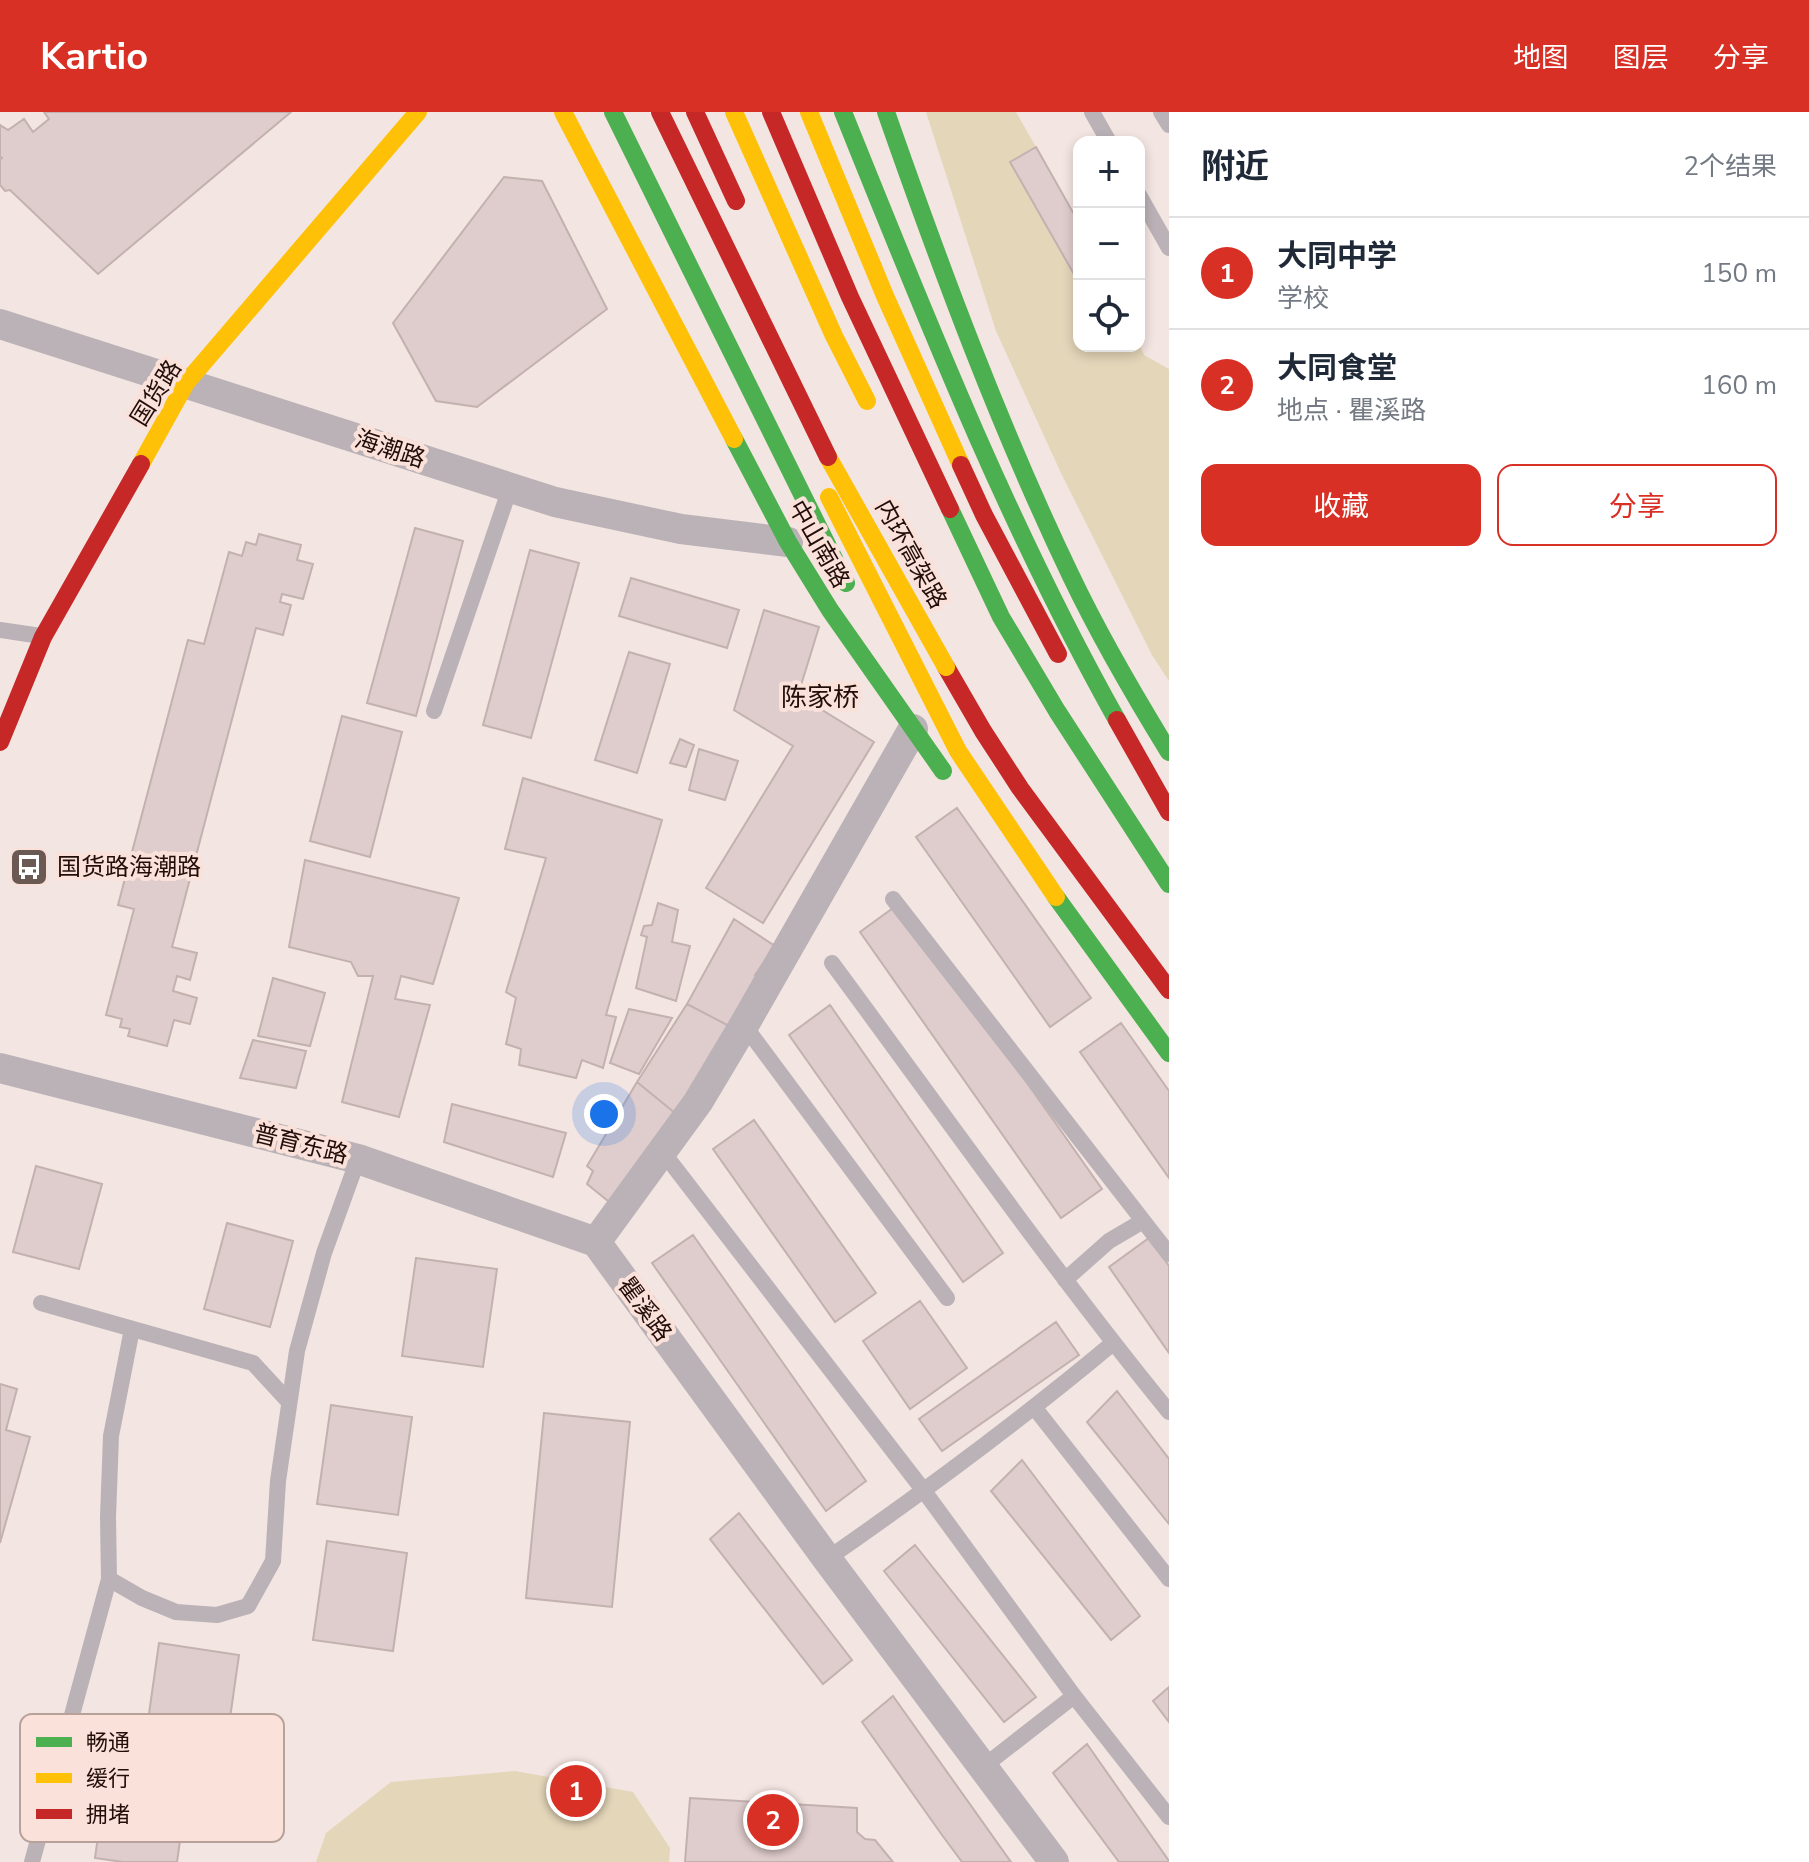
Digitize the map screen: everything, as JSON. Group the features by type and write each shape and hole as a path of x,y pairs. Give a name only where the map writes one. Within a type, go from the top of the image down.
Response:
{"main road":[{"name":"国货路","path":"0,742 43,637 186,383 418,112"},
{"name":"中山南路","path":"563,112 788,542 830,610 950,781"},
{"path":"613,112 849,589"},
{"name":"内环高架路","path":"660,112 826,453 983,731 1020,788 1169,990"},
{"path":"695,112 743,216"},
{"path":"734,112 834,336 877,417"},
{"path":"771,112 850,297 1001,617"},
{"path":"809,112 885,296 984,515 1068,673"},
{"path":"843,112 973,429 1063,620 1169,812"},
{"path":"886,112 936,254 1006,432 1071,577 1119,669 1169,752"},
{"name":"中山南路","path":"735,307 958,751 1097,955 1169,1053"},
{"path":"928,505 1169,884"},
{"path":"880,513 946,667"},
{"path":"883,643 958,751"},
{"path":"1099,723 1169,822"},
{"name":"中山南路","path":"1051,923 1097,955"}],"street":[{"name":"海潮路","path":"0,324 555,502 681,529 788,542"},
{"path":"596,1242 698,1102 913,729"},
{"name":"普育东路","path":"0,1068 358,1159 596,1242"},
{"name":"瞿溪路","path":"596,1242 827,1559 1054,1862"}],"lane":[{"path":"1092,112 1106,136"},
{"path":"1161,112 1169,125"},
{"path":"1145,206 1169,248"},
{"path":"434,711 510,488"},
{"path":"0,630 43,637"},
{"path":"893,899 1169,1254"},
{"path":"832,963 1065,1280 1169,1412"},
{"path":"744,1025 947,1298"},
{"path":"662,1151 924,1491 1074,1696 1169,1817"},
{"path":"109,1579 142,1598 176,1612 217,1615 248,1606 273,1561 278,1481 297,1351 324,1253 358,1159"},
{"path":"1065,1280 1109,1241 1143,1221"},
{"path":"41,1303 253,1363 289,1402"},
{"path":"72,1714 109,1579 111,1436 132,1329"},
{"path":"827,1559 924,1491 1113,1343"},
{"path":"1034,1407 1169,1579"},
{"path":"983,1767 1074,1696"},
{"path":"32,1862 37,1842"}],"shaded area":[{"path":"926,112 1016,112 1036,147 1011,162 1073,272 1073,352 1143,352 1169,369 1169,681 1152,655 1061,473 996,331"},
{"path":"515,1771 633,1792 670,1848 669,1862 316,1862 326,1833 391,1782"}],"building":[{"path":"44,112 291,112 98,274 10,190 5,191 0,185 0,125 8,130 24,119 33,132 49,119"},
{"path":"1036,147 1073,212 1073,272 1010,162"},
{"path":"504,177 542,181 607,309 477,407 436,401 393,323"},
{"path":"415,528 463,541 416,716 367,703"},
{"path":"259,534 301,545 297,560 313,564 303,599 282,594 280,602 291,605 283,635 256,628 172,947 197,953 190,980 177,976 173,991 197,998 190,1024 174,1020 167,1046 128,1036 130,1029 120,1027 122,1019 106,1015 134,909 118,905 188,640 204,644 229,552 242,556 246,542 256,545"},
{"path":"530,550 579,563 531,738 483,725"},
{"path":"631,578 739,610 727,648 619,616"},
{"path":"764,610 819,627 798,695 874,742 763,923 706,888 793,746 734,710"},
{"path":"629,652 670,664 637,773 595,760"},
{"path":"342,716 402,732 370,857 310,841"},
{"path":"680,739 694,745 686,767 670,763"},
{"path":"699,749 738,761 725,800 689,790"},
{"path":"523,778 662,820 606,1015 616,1017 603,1068 582,1060 576,1078 519,1065 521,1049 506,1044 516,998 506,992 546,858 505,849"},
{"path":"957,808 1091,998 1050,1027 916,837"},
{"path":"305,860 459,898 433,984 401,976 395,999 430,1005 399,1117 342,1102 373,976 358,976 351,962 289,947"},
{"path":"658,903 678,910 672,942 690,946 676,1001 636,988 647,937 641,935 644,926 652,925"},
{"path":"900,903 1102,1189 1061,1218 860,932"},
{"path":"734,919 775,946 755,975 762,979 731,1027 687,1004"},
{"path":"273,978 325,993 310,1046 258,1036"},
{"path":"687,1004 731,1027 681,1118 637,1082"},
{"path":"830,1005 1003,1253 963,1282 789,1035"},
{"path":"629,1009 672,1018 639,1074 610,1063"},
{"path":"1121,1023 1169,1091 1169,1178 1080,1052"},
{"path":"253,1040 306,1051 296,1088 240,1078"},
{"path":"637,1082 681,1118 613,1205 587,1184 593,1171 587,1166"},
{"path":"452,1104 566,1133 553,1177 444,1142"},
{"path":"754,1120 876,1293 835,1322 713,1149"},
{"path":"36,1166 102,1184 79,1269 13,1252"},
{"path":"227,1223 293,1241 270,1327 204,1309"},
{"path":"693,1235 866,1481 826,1511 652,1263"},
{"path":"1149,1238 1169,1266 1169,1353 1109,1267"},
{"path":"416,1258 497,1269 483,1367 402,1356"},
{"path":"920,1301 967,1368 910,1409 863,1341"},
{"path":"1056,1322 1079,1355 942,1451 919,1419"},
{"path":"0,1384 17,1389 6,1430 30,1437 0,1543"},
{"path":"1117,1391 1169,1459 1169,1524 1087,1422"},
{"path":"331,1405 412,1417 398,1515 317,1504"},
{"path":"544,1413 630,1422 612,1607 526,1598"},
{"path":"1022,1460 1140,1616 1111,1640 991,1491"},
{"path":"739,1513 852,1660 823,1684 710,1539"},
{"path":"327,1541 407,1553 393,1651 313,1640"},
{"path":"915,1545 1036,1697 1004,1722 884,1571"},
{"path":"159,1643 239,1655 231,1714 149,1714"},
{"path":"1169,1687 1169,1722 1153,1701"},
{"path":"893,1696 1011,1862 962,1862 942,1835 862,1722"},
{"path":"1087,1744 1169,1862 1119,1862 1053,1773"},
{"path":"690,1798 857,1808 857,1832 865,1839 875,1840 893,1862 685,1862"},
{"path":"97,1842 180,1842 177,1862 123,1862 95,1858"}],"traffic: fast":[{"path":"613,112 846,583"},
{"path":"843,112 937,344 1004,497 1077,647 1117,720"},
{"path":"886,112 972,347 1019,462 1094,621 1169,752"},
{"path":"734,439 788,542 830,610 943,771"},
{"path":"950,509 1001,617 1057,711 1169,884"},
{"path":"1056,897 1169,1053"}],"traffic: slow":[{"path":"141,464 186,383 418,112"},
{"path":"563,112 734,439"},
{"path":"734,112 834,336 867,401"},
{"path":"809,112 885,296 961,465"},
{"path":"828,457 946,667"},
{"path":"829,497 958,751 1056,897"}],"traffic: jam":[{"path":"660,112 828,457"},
{"path":"695,112 736,201"},
{"path":"771,112 850,297 950,509"},
{"path":"0,742 43,637 141,464"},
{"path":"961,465 1058,654"},
{"path":"946,667 1020,788 1169,990"},
{"path":"1117,720 1169,812"}],"place":[{"name":"国货路海潮路","path":"29,867"},
{"name":"大同中学","path":"576,1791"},
{"name":"大同食堂","path":"773,1820"}],"district":[{"name":"陈家桥","path":"820,697"}]}
